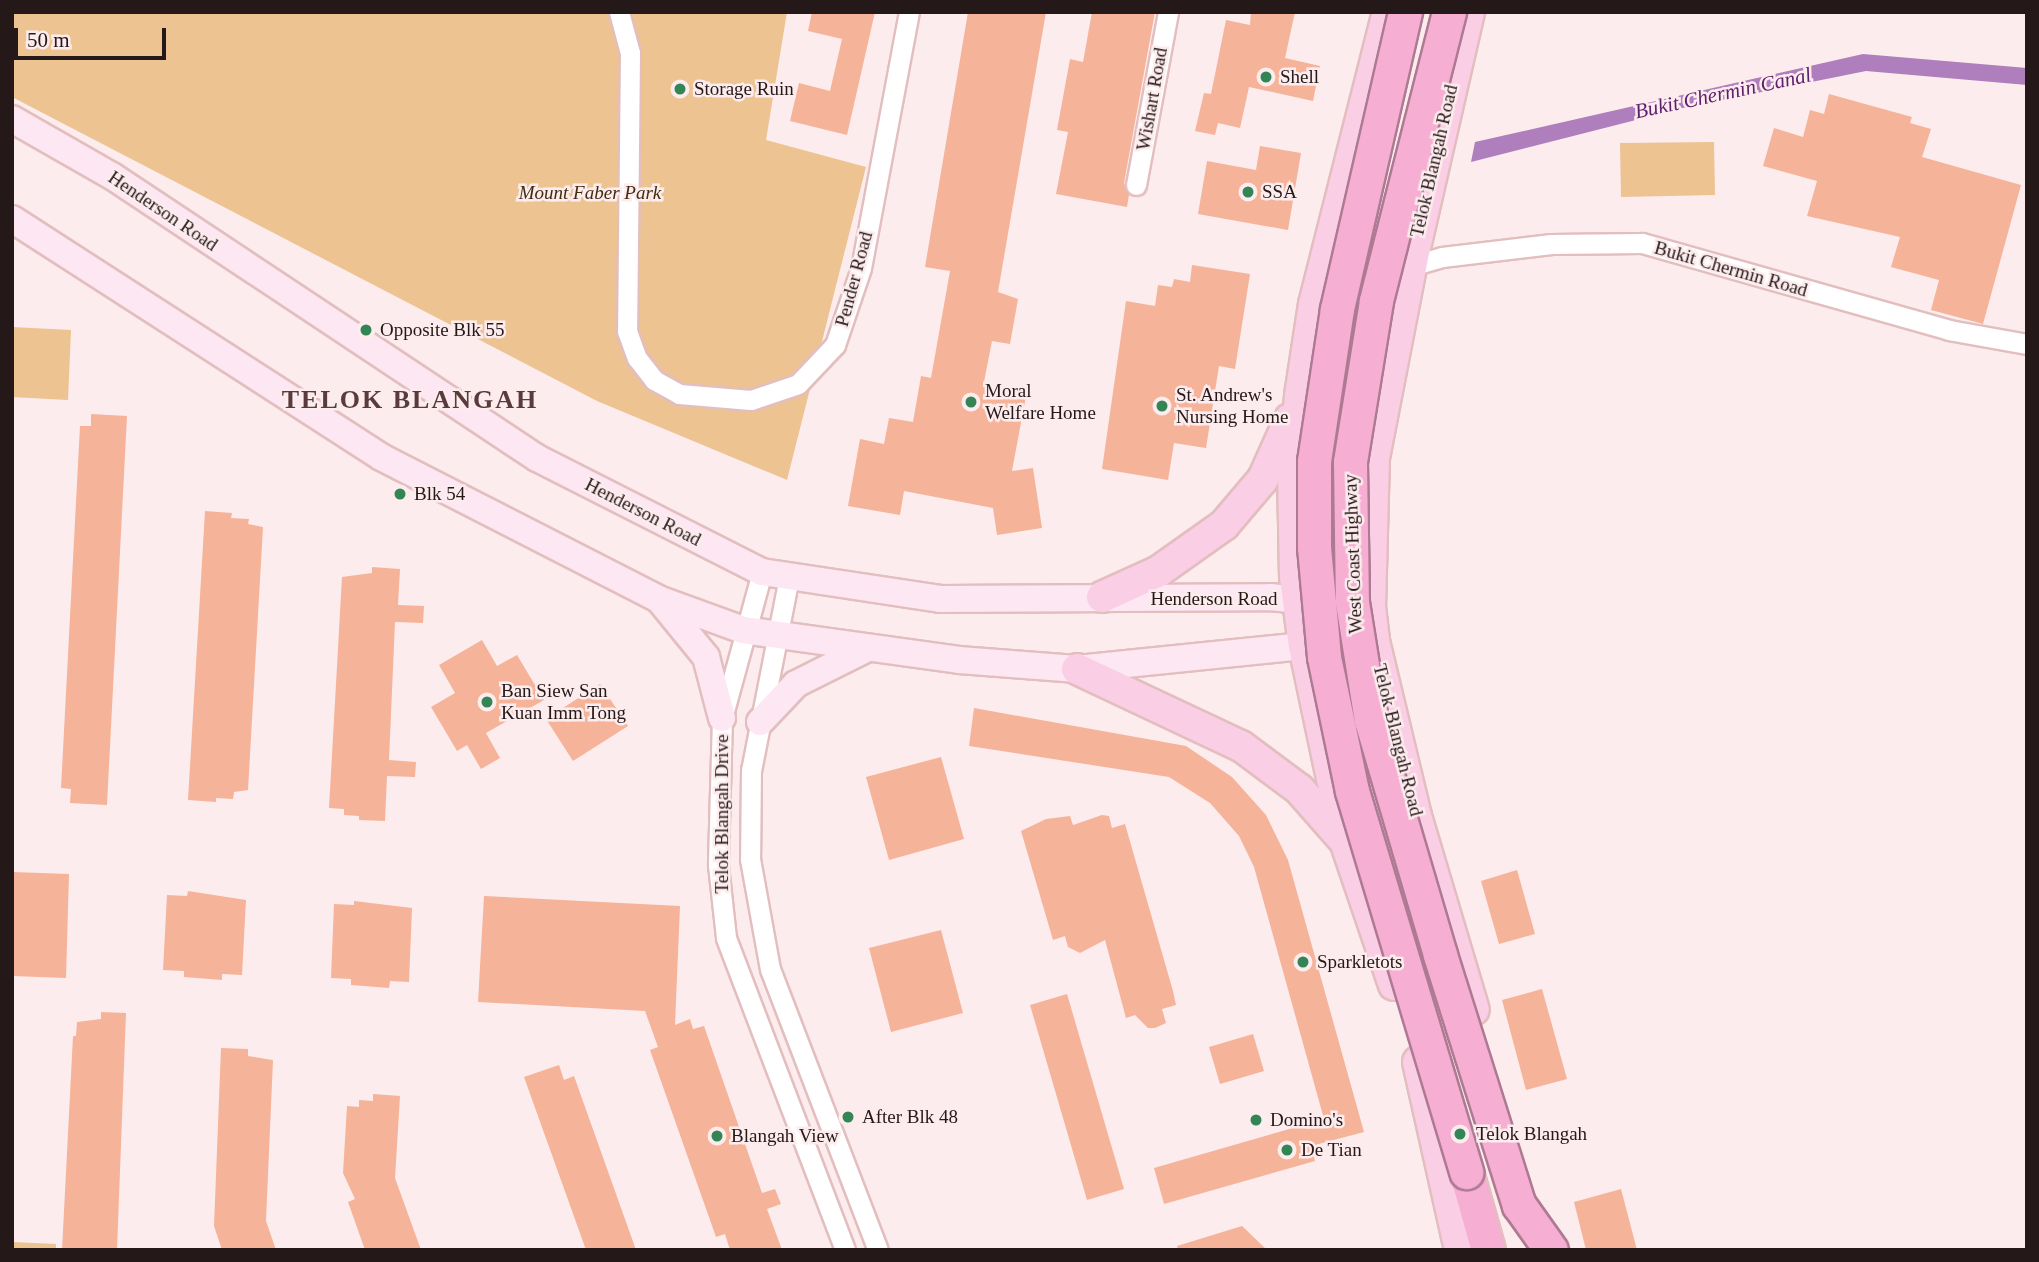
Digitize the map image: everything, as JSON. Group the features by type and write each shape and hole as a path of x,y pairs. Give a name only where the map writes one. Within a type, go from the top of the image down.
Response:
{"highway":[{"name":"West Coast Highway","path":"1405,12 1337,309 1314,461 1314,547 1324,657 1352,791 1488,1250"},
{"name":"West Coast Highway","path":"1449,12 1374,310 1350,462 1352,602 1371,720 1520,1205 1531,1250"},
{"path":"1520,1205 1549,1250"}],"main road":[{"path":"1388,12 1314,304 1300,396 1293,474 1298,600 1304,646 1345,841 1407,1021 1461,1250"},
{"name":"Telok Blangah Road","path":"1469,12 1411,265 1374,457 1370,607 1374,641 1416,816 1549,1250"},
{"name":"Henderson Road","path":"12,119 113,176 537,458 762,572 940,599 1102,597 1298,600 1370,607"},
{"path":"12,219 381,457 658,600 743,630 776,638 1077,669 1374,641"},
{"path":"1102,597 1159,572 1224,525 1262,479 1300,396"},
{"path":"658,600 706,657 722,718"},
{"path":"760,722 796,684 868,648"},
{"path":"1077,669 1241,746 1299,789 1345,841"},
{"path":"1407,1021 1413,1002 1428,988 1447,982 1467,987"}],"street":[{"name":"Pender Road","path":"619,12 630,53 627,331 637,358 654,380 679,394 751,400 798,384 835,345 861,268 909,12"},
{"name":"Wishart Road","path":"1136,185 1168,12"},
{"name":"Bukit Chermin Road","path":"1314,304 1348,282 1411,265 1551,244 1642,243 1949,330 2027,344"},
{"name":"Telok Blangah Drive","path":"762,572 743,630 722,718 718,865 726,937 845,1250"},
{"name":"Telok Blangah Drive","path":"789,577 751,770 750,859 770,968 878,1250"}],"green space":[{"name":"Mount Faber Park","path":"12,12 787,12 766,140 866,167 787,480 597,401 12,97"},
{"path":"1714,142 1715,195 1621,197 1620,143"},
{"path":"12,327 71,330 68,400 12,397"},
{"path":"12,1242 56,1244 56,1250 12,1250"}],"water":[{"name":"Bukit Chermin Canal","path":"1863,54 2027,68 2027,85 1866,71 1687,107 1471,162 1475,142"}],"building":[{"path":"812,12 875,12 847,135 790,121 799,83 830,91 842,39 808,31"},
{"path":"968,12 1046,12 998,292 1018,299 1010,344 992,341 983,387 1026,396 1012,471 1033,468 1042,528 997,535 993,508 904,491 900,515 848,506 860,439 884,444 889,418 913,422 921,376 931,378 950,271 925,267"},
{"path":"1092,12 1155,12 1124,183 1129,195 1127,207 1056,194 1068,132 1057,130 1070,59 1083,62"},
{"name":"Shell","path":"1251,12 1295,12 1285,58 1320,66 1313,101 1249,87 1240,128 1218,123 1215,135 1195,131 1204,93 1211,94 1226,20 1250,25"},
{"path":"1829,94 1912,117 1910,123 1931,129 1922,157 2021,185 1983,324 1931,310 1939,280 1891,267 1900,237 1807,216 1817,181 1763,166 1774,128 1803,137 1810,110 1824,114"},
{"name":"SSA","path":"1260,146 1301,153 1288,230 1198,214 1207,161 1256,170"},
{"name":"St. Andrew's Nursing Home","path":"1192,265 1250,274 1235,369 1219,366 1206,448 1174,443 1168,480 1102,469 1126,301 1155,306 1158,285 1172,287 1174,279 1190,282"},
{"path":"91,414 127,416 107,805 70,803 71,789 61,788 80,426 91,426"},
{"path":"205,511 232,513 231,518 249,519 248,524 263,527 248,790 234,792 233,799 216,798 216,802 188,800"},
{"path":"372,567 400,569 398,605 424,606 423,623 395,622 389,760 416,762 415,777 387,776 385,821 359,820 359,816 344,815 344,809 329,808 342,577 372,573"},
{"name":"Ban Siew San Kuan Imm Tong","path":"482,640 497,666 517,655 544,700 486,733 500,758 481,769 467,745 457,751 431,707 455,693 439,665"},
{"path":"600,684 628,726 573,761 546,719"},
{"path":"974,708 1186,746 1232,777 1266,815 1288,860 1364,1132 1311,1146 1315,1161 1164,1204 1154,1168 1324,1119 1254,867 1239,836 1210,803 1169,777 969,746"},
{"path":"941,757 964,839 889,860 866,777"},
{"path":"1102,815 1109,816 1112,828 1125,824 1173,991 1176,1005 1162,1009 1166,1023 1155,1028 1148,1028 1135,1015 1126,1018 1105,940 1080,953 1068,947 1065,936 1053,940 1021,831 1046,819 1070,816 1073,825"},
{"path":"1517,870 1535,934 1499,944 1481,881"},
{"path":"12,872 69,874 66,978 12,976"},
{"path":"188,891 246,900 242,975 222,974 222,980 184,977 184,971 163,970 167,895 187,896"},
{"path":"484,896 680,906 675,1025 690,1019 693,1029 704,1026 762,1193 775,1189 781,1204 767,1209 782,1250 730,1250 725,1234 716,1237 650,1050 658,1047 645,1011 478,1002"},
{"path":"354,901 412,908 409,982 390,981 389,988 351,985 351,979 331,978 334,904 354,905"},
{"path":"941,930 963,1013 891,1032 869,948"},
{"path":"1542,989 1567,1079 1526,1090 1502,1000"},
{"path":"1067,994 1124,1189 1087,1200 1030,1005"},
{"path":"101,1012 126,1013 117,1250 62,1250 73,1036 76,1036 77,1022 101,1019"},
{"path":"1253,1034 1264,1071 1220,1084 1209,1047"},
{"path":"221,1048 248,1049 248,1056 273,1060 266,1221 276,1250 222,1250 214,1226"},
{"path":"559,1065 564,1080 574,1076 636,1250 586,1250 524,1077"},
{"path":"373,1094 400,1096 395,1178 421,1250 365,1250 348,1202 355,1199 343,1173 347,1106 359,1107 359,1100 373,1101"},
{"path":"1621,1189 1637,1250 1586,1250 1574,1202"},
{"path":"1242,1226 1267,1250 1178,1250 1177,1246"}],"place":[{"name":"Shell","path":"1266,77"},
{"name":"Storage Ruin","path":"680,89"},
{"name":"SSA","path":"1248,192"},
{"name":"Opposite Blk 55","path":"366,330"},
{"name":"Moral Welfare Home","path":"971,402"},
{"name":"St. Andrew's Nursing Home","path":"1162,406"},
{"name":"Blk 54","path":"400,494"},
{"name":"Ban Siew San Kuan Imm Tong","path":"487,702"},
{"name":"Sparkletots","path":"1303,962"},
{"name":"After Blk 48","path":"848,1117"},
{"name":"Domino's","path":"1256,1120"},
{"name":"Telok Blangah","path":"1460,1134"},
{"name":"Blangah View","path":"717,1136"},
{"name":"De Tian","path":"1287,1150"}],"district":[{"name":"TELOK BLANGAH","path":"410,400"}]}
